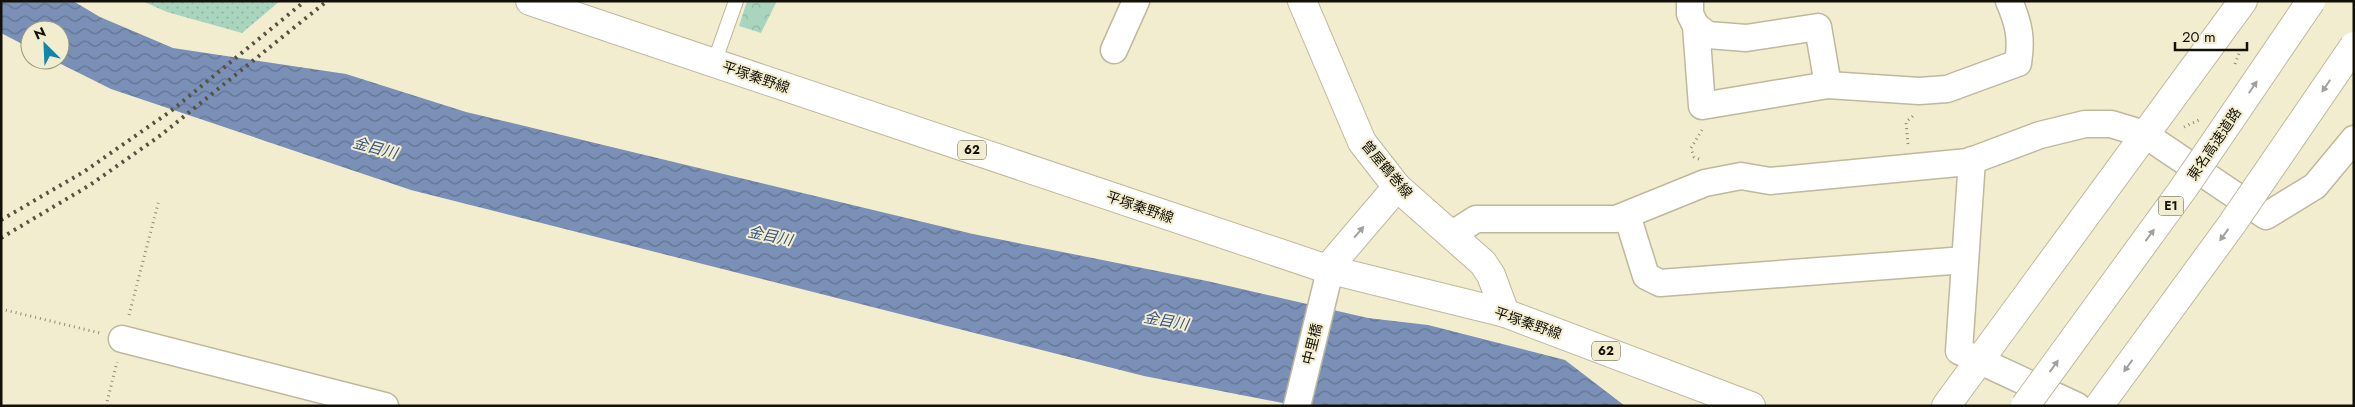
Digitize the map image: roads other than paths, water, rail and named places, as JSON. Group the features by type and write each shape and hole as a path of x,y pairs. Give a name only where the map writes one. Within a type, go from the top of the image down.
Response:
{"main road":[{"name":"平塚秦野線","path":"530,1 1327,276 1417,292 1504,313 1751,406"},
{"name":"曽屋鶴巻線","path":"1302,1 1362,142 1398,187 1483,263 1491,275 1504,313"},
{"path":"1946,406 2243,1"},
{"name":"東名高速道路","path":"2025,406 2183,189 2311,1"},
{"path":"2099,406 2232,224 2354,46"},
{"path":"1327,276 1398,187"}],"street":[{"path":"1114,50 1136,1"},
{"path":"1693,13 1702,106 1828,85 1919,91 1947,89 2018,63 2022,43 2015,14 2009,1"},
{"path":"1693,13 1708,35 1746,38 1818,27 1828,85"},
{"path":"1451,236 1476,219 1616,220 1706,183 1741,176 1770,182 1910,169 1972,160 2040,135 2085,124 2111,124 2144,134 2266,216 2315,186 2354,139"},
{"path":"1972,160 1959,351 1979,362 2077,406"},
{"path":"1627,215 1646,276 1660,283 1965,260"},
{"name":"中里橋","path":"1297,406 1327,276"},
{"path":"122,339 385,406"}],"lane":[{"path":"714,63 736,1"}],"water":[{"name":"金目川","path":"1,1 73,1 100,17 173,48 346,74 466,112 973,234 1207,281 1368,318 1428,325 1565,360 1625,406 1298,406 1144,376 411,190 111,89 70,68 70,20 20,20 20,43 1,33"}],"railway":[{"path":"1,220 85,171 171,111 305,1"},
{"path":"1,238 90,185 161,135 327,1"}]}
